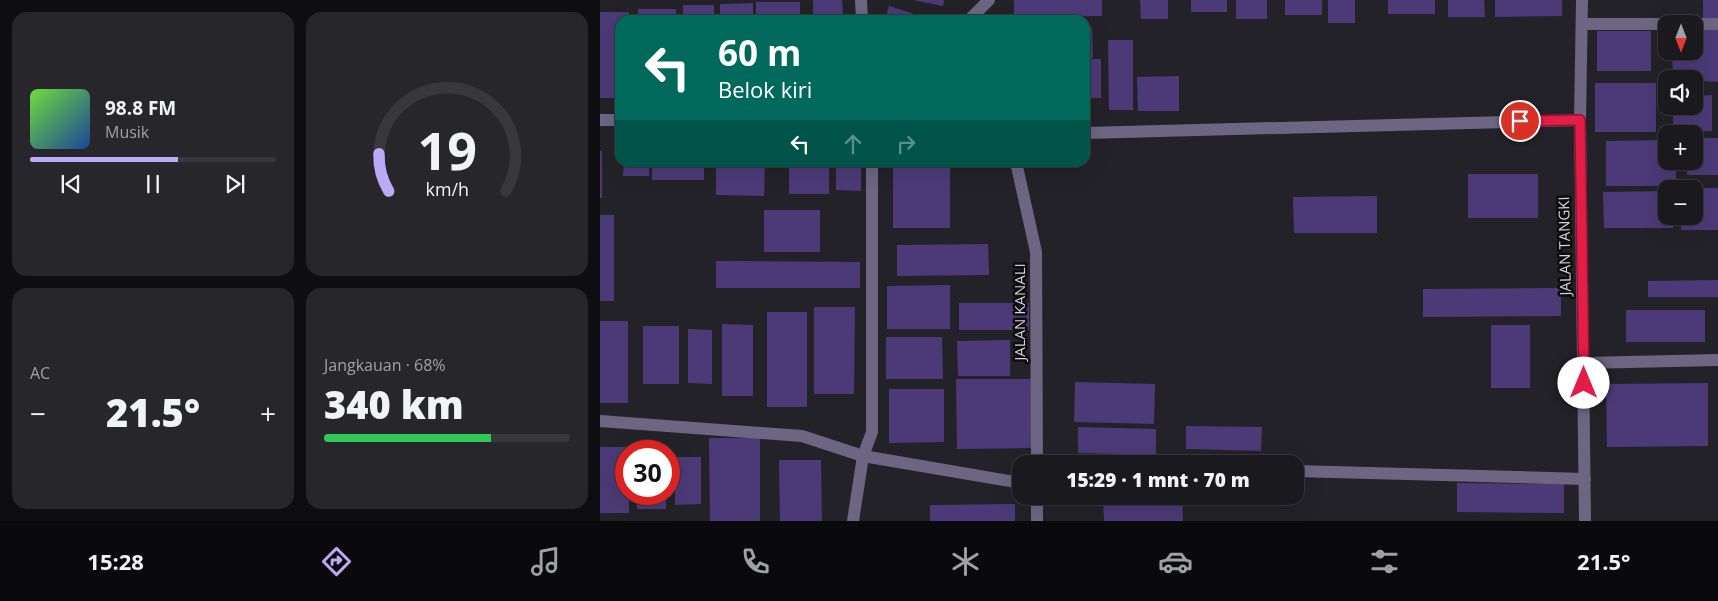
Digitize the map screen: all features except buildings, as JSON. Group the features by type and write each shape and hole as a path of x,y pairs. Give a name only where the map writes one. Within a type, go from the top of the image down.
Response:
{"street":[{"path":"861,0 862,15"},
{"path":"978,15 989,0"},
{"name":"JALAN TANGKI","path":"1582,0 1580,120 1585,521"},
{"path":"1582,24 1658,24"},
{"path":"1703,24 1718,24"},
{"path":"600,120 615,120"},
{"path":"1090,134 1580,120"},
{"path":"853,521 863,456 872,432 872,167"},
{"name":"JALAN KANALI","path":"1017,167 1036,252 1038,455"},
{"path":"1584,363 1718,360"},
{"path":"600,421 802,436 863,456 1012,481"},
{"path":"1304,471 1585,479"},
{"path":"1037,505 1037,521"}],"route":[{"path":"1520,121 1580,120 1584,383"}]}
